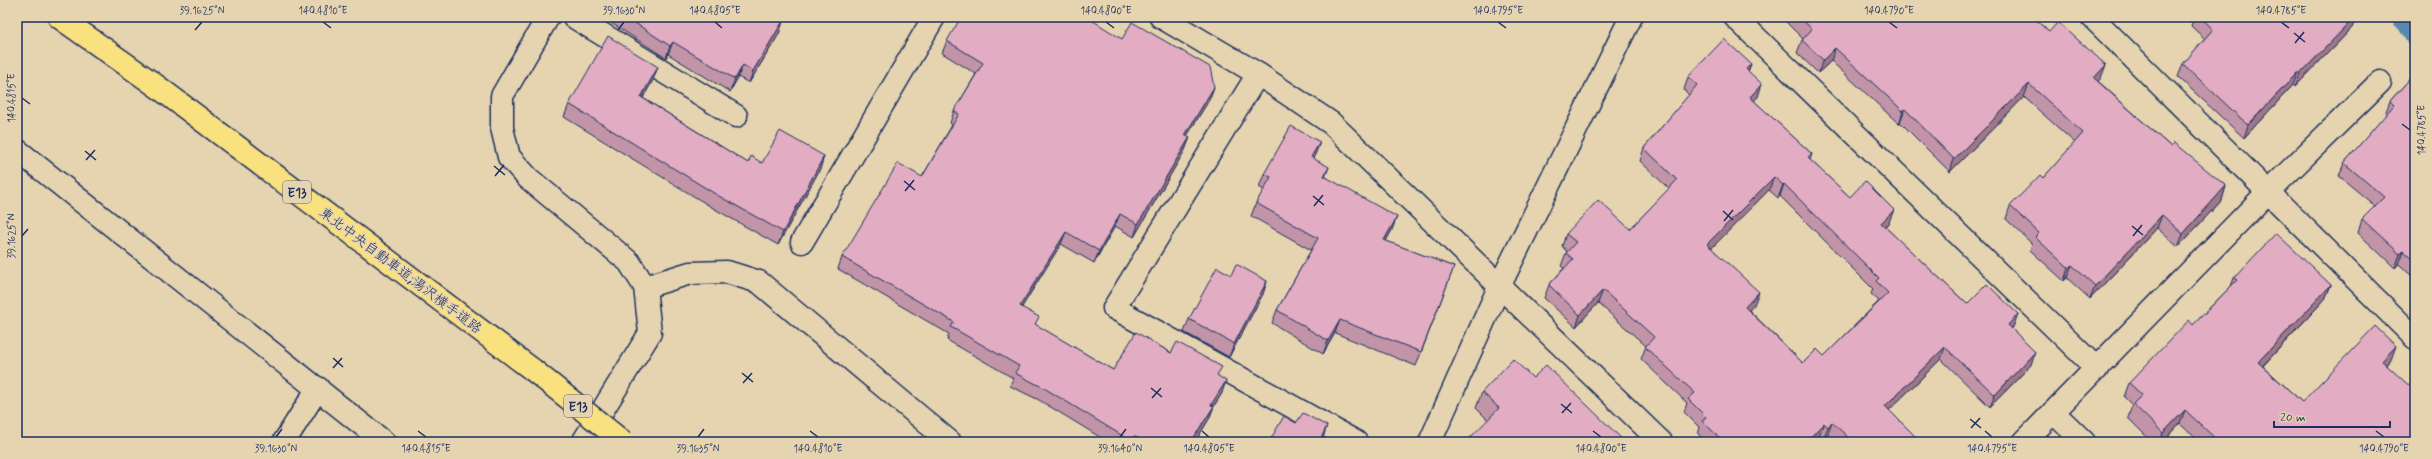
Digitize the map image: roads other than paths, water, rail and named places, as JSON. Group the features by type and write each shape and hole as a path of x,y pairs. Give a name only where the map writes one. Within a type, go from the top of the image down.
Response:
{"highway":[{"name":"東北中央自動車道;湯沢横手道路","path":"59,17 158,87 533,370 623,442"}],"street":[{"path":"548,17 502,96 502,128 509,157 528,178 629,262 645,287 650,333 583,442"},
{"path":"574,17 736,116"},
{"path":"802,242 934,17"},
{"path":"1161,17 1258,74 1331,123 1661,442"},
{"path":"1430,442 1500,285 1631,17"},
{"path":"1735,17 2097,369"},
{"path":"2092,17 2267,193 2415,338"},
{"path":"1258,74 1114,308 1356,442"},
{"path":"2024,442 2097,369 2267,193 2380,82"},
{"path":"17,150 384,442"},
{"path":"645,287 690,273 728,272 759,282 950,442"},
{"path":"284,442 318,388"},
{"path":"2054,412 2084,442"}],"waterway":[{"path":"2395,17 2404,26 2415,45"}]}
